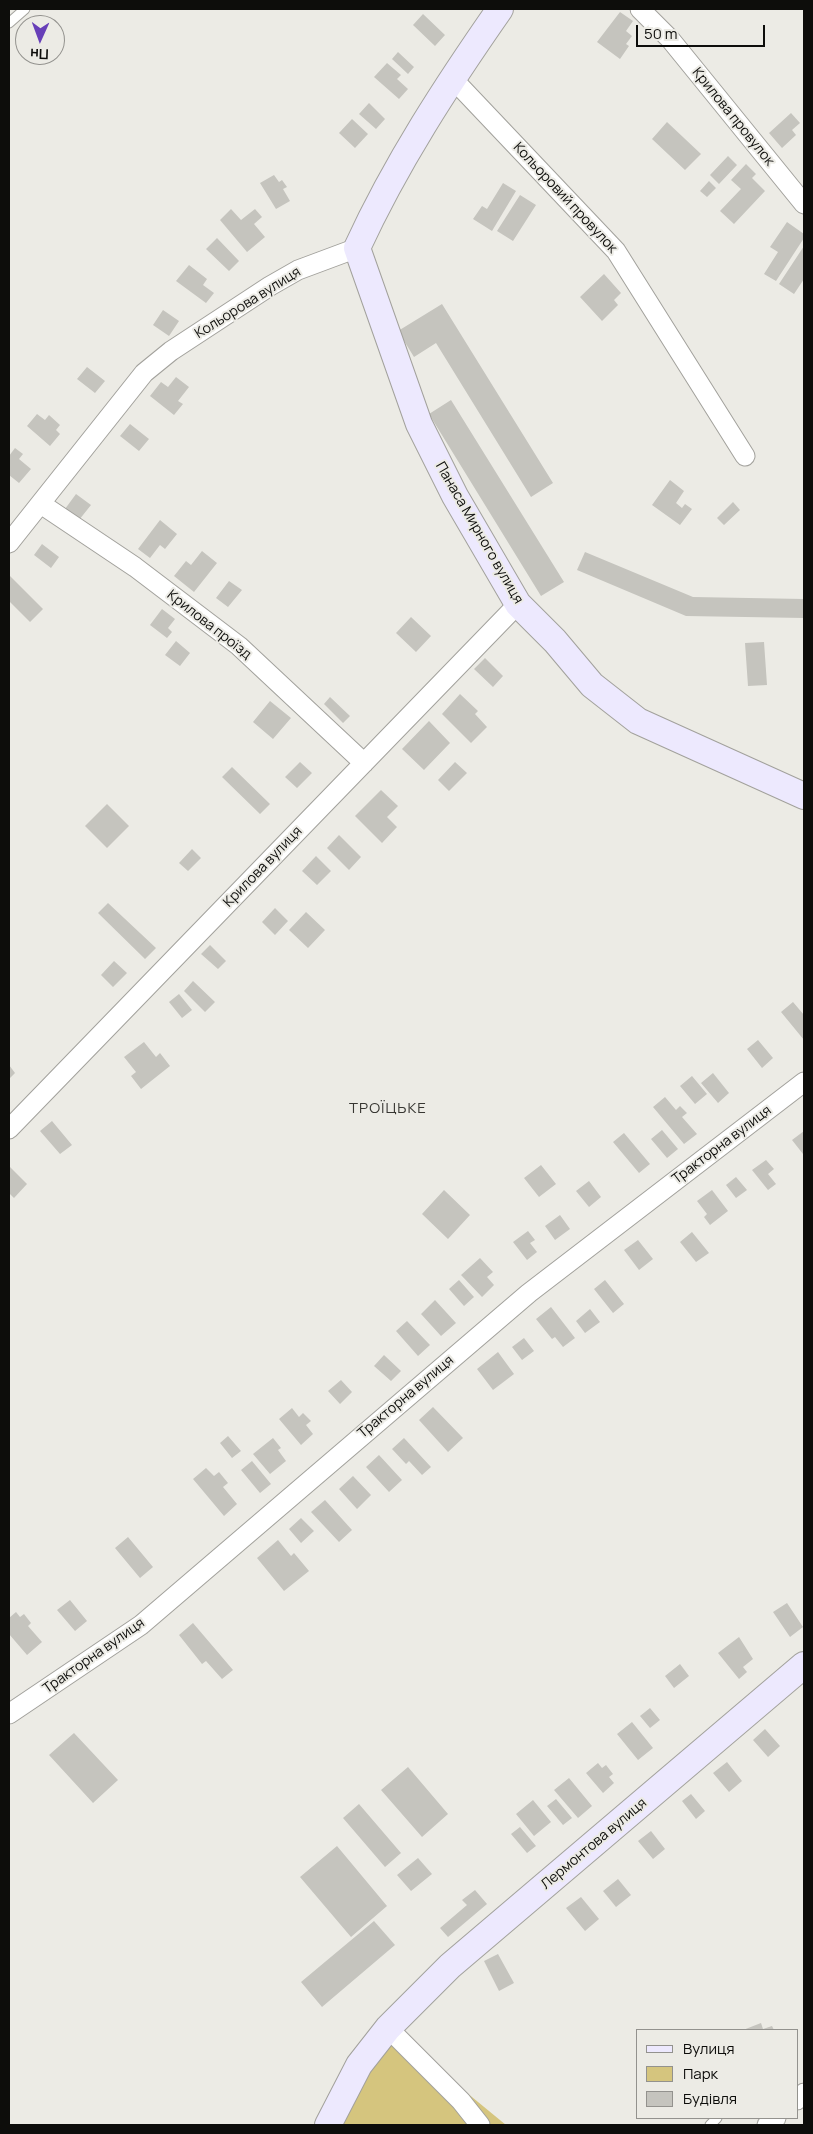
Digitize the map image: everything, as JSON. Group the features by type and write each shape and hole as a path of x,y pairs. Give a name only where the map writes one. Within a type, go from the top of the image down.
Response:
{"street":[{"path":"357,248 382,194 452,78 500,9"},
{"name":"Крилова провулок","path":"640,9 670,39 804,204"},
{"name":"Кольоровий провулок","path":"452,78 616,251 745,456"},
{"name":"Кольорова вулиця","path":"9,543 144,373 171,351 298,270 357,248"},
{"name":"Панаса Мирного вулиця","path":"357,248 419,424 455,496 518,604 555,642 592,685 638,721 804,796"},
{"name":"Крилова проїзд","path":"41,504 135,567 239,646 364,763"},
{"name":"Крилова вулиця","path":"9,1129 518,604"},
{"name":"Тракторна вулиця","path":"9,1714 141,1625 529,1293 804,1082"},
{"name":"Лермонтова вулиця","path":"328,2125 359,2065 388,2028 450,1966 804,1665"},
{"path":"388,2028 461,2101 480,2125"}],"lane":[{"path":"9,23 25,9"}],"green space":[{"path":"388,2028 506,2125 328,2125"}],"building":[{"path":"620,12 633,21 626,31 632,36 626,44 629,46 620,59 597,42"},
{"path":"423,14 445,35 435,46 413,25"},
{"path":"398,52 414,67 408,74 392,59"},
{"path":"387,63 401,75 397,79 408,89 399,99 374,77"},
{"path":"369,103 385,119 376,129 359,114"},
{"path":"791,113 800,123 792,130 796,135 782,148 769,133"},
{"path":"352,119 368,134 355,148 339,133"},
{"path":"667,122 701,154 685,170 652,139"},
{"path":"728,156 737,165 719,184 710,175"},
{"path":"746,164 756,174 752,178 765,191 734,224 720,211 741,189 731,180"},
{"path":"274,175 279,182 282,180 287,187 283,189 290,201 276,209 260,183"},
{"path":"709,181 716,188 707,197 700,191"},
{"path":"503,183 516,191 492,231 473,219 482,206 487,209"},
{"path":"520,195 536,205 513,241 497,231"},
{"path":"231,209 241,220 255,209 262,217 254,224 265,237 247,252 220,220"},
{"path":"787,222 804,234 804,238 776,281 764,274 778,252 770,247"},
{"path":"217,238 239,261 229,271 206,249"},
{"path":"804,246 804,279 794,294 779,284"},
{"path":"189,265 207,279 203,285 214,293 206,303 176,281"},
{"path":"604,274 621,293 614,300 618,305 602,321 580,297"},
{"path":"442,304 553,483 531,497 436,343 414,357 398,331"},
{"path":"163,310 179,321 169,336 153,325"},
{"path":"87,367 105,381 95,393 77,379"},
{"path":"176,377 189,387 178,401 183,404 174,415 150,396 161,382 168,387"},
{"path":"451,400 564,582 541,596 429,414"},
{"path":"37,414 45,420 49,415 60,425 56,430 60,434 50,446 27,426"},
{"path":"130,424 149,439 139,451 120,436"},
{"path":"15,448 23,454 19,459 31,469 19,483 9,475 9,456"},
{"path":"670,480 684,491 676,503 682,508 685,504 692,509 680,525 652,505"},
{"path":"76,494 91,505 79,520 65,509"},
{"path":"733,502 740,510 724,525 717,518"},
{"path":"160,520 177,534 165,549 160,545 150,558 138,549"},
{"path":"42,544 59,557 51,568 34,555"},
{"path":"202,551 217,563 194,592 174,576 186,561 191,565"},
{"path":"585,552 693,597 804,599 804,618 686,616 577,570"},
{"path":"10,576 43,609 30,622 9,601"},
{"path":"229,581 242,590 228,607 216,598"},
{"path":"162,609 175,619 168,628 172,632 167,638 150,625"},
{"path":"411,617 431,636 416,652 396,633"},
{"path":"176,641 190,653 180,666 165,655"},
{"path":"764,642 767,685 748,686 745,643"},
{"path":"485,658 503,676 493,687 474,669"},
{"path":"460,694 478,711 475,714 487,727 471,743 442,714"},
{"path":"330,697 350,716 343,723 324,704"},
{"path":"270,701 291,718 273,739 253,722"},
{"path":"429,721 450,743 424,770 402,749"},
{"path":"300,762 312,773 297,788 285,777"},
{"path":"455,762 467,773 449,791 438,780"},
{"path":"232,767 270,804 260,814 222,777"},
{"path":"381,790 398,806 387,817 397,827 382,843 355,816"},
{"path":"107,804 129,826 107,848 85,826"},
{"path":"339,835 361,857 349,870 327,848"},
{"path":"192,849 201,858 188,871 179,863"},
{"path":"316,856 331,871 317,885 302,871"},
{"path":"108,903 156,948 145,959 98,913"},
{"path":"275,908 288,921 275,935 262,922"},
{"path":"306,912 325,930 308,948 289,930"},
{"path":"210,945 226,961 218,969 201,954"},
{"path":"114,961 127,973 113,987 101,975"},
{"path":"193,981 215,1002 205,1012 184,991"},
{"path":"179,994 192,1010 182,1018 169,1002"},
{"path":"793,1002 804,1015 804,1040 781,1012"},
{"path":"758,1040 773,1058 762,1068 747,1049"},
{"path":"144,1042 156,1057 160,1053 170,1066 141,1089 131,1076 136,1072 124,1057"},
{"path":"9,1065 15,1073 9,1079"},
{"path":"713,1073 729,1093 718,1103 701,1083"},
{"path":"692,1076 707,1094 695,1104 680,1086"},
{"path":"665,1097 676,1110 680,1106 687,1113 682,1117 697,1134 684,1144 653,1107"},
{"path":"52,1121 72,1145 60,1154 40,1131"},
{"path":"662,1130 678,1149 667,1158 651,1139"},
{"path":"804,1131 804,1153 803,1154 792,1140"},
{"path":"624,1133 650,1164 639,1173 613,1142"},
{"path":"766,1160 774,1169 768,1174 776,1184 768,1190 752,1170"},
{"path":"541,1165 556,1184 539,1197 524,1178"},
{"path":"9,1166 27,1184 14,1198 9,1193"},
{"path":"736,1177 747,1190 736,1198 726,1185"},
{"path":"589,1181 601,1197 589,1207 576,1191"},
{"path":"444,1190 470,1215 448,1239 422,1214"},
{"path":"712,1190 728,1211 710,1225 704,1217 707,1214 697,1201"},
{"path":"560,1215 570,1229 555,1240 545,1226"},
{"path":"528,1231 535,1240 530,1243 537,1252 527,1260 513,1242"},
{"path":"692,1232 709,1253 696,1262 680,1242"},
{"path":"638,1240 653,1259 639,1270 624,1250"},
{"path":"480,1258 493,1272 487,1277 494,1285 482,1297 461,1275"},
{"path":"459,1280 474,1297 464,1306 449,1289"},
{"path":"605,1280 624,1304 613,1313 594,1289"},
{"path":"435,1300 456,1323 441,1336 421,1314"},
{"path":"551,1307 575,1338 563,1347 555,1337 552,1339 536,1319"},
{"path":"590,1309 600,1322 585,1333 576,1321"},
{"path":"407,1321 430,1345 418,1356 396,1331"},
{"path":"524,1338 534,1351 522,1360 512,1347"},
{"path":"498,1352 514,1374 493,1390 477,1369"},
{"path":"384,1355 401,1371 391,1381 374,1366"},
{"path":"341,1380 352,1392 340,1404 328,1391"},
{"path":"433,1407 463,1438 448,1452 419,1420"},
{"path":"292,1408 299,1417 303,1413 311,1421 306,1425 313,1434 301,1445 279,1419"},
{"path":"228,1436 241,1451 232,1458 220,1443"},
{"path":"273,1438 281,1448 278,1450 286,1461 270,1474 253,1454"},
{"path":"404,1438 431,1467 422,1475 409,1461 406,1464 392,1449"},
{"path":"379,1455 402,1480 389,1492 366,1467"},
{"path":"252,1461 271,1484 260,1493 241,1470"},
{"path":"206,1468 214,1476 219,1472 228,1483 223,1487 237,1504 224,1516 193,1479"},
{"path":"353,1476 371,1495 357,1509 339,1489"},
{"path":"325,1500 352,1530 339,1542 311,1512"},
{"path":"301,1518 314,1531 301,1543 289,1529"},
{"path":"128,1537 153,1567 140,1578 115,1548"},
{"path":"278,1540 291,1556 294,1553 309,1571 284,1591 257,1558"},
{"path":"70,1600 87,1621 75,1631 57,1610"},
{"path":"787,1603 803,1627 790,1637 773,1612"},
{"path":"16,1612 20,1617 24,1614 31,1623 28,1626 42,1642 27,1655 9,1634 9,1618"},
{"path":"193,1623 233,1670 222,1679 206,1661 202,1664 179,1635"},
{"path":"739,1637 753,1659 743,1667 747,1672 739,1679 718,1653"},
{"path":"680,1664 689,1676 674,1688 665,1676"},
{"path":"650,1708 660,1720 650,1728 640,1716"},
{"path":"632,1722 653,1748 638,1760 617,1734"},
{"path":"765,1729 780,1746 768,1757 753,1740"},
{"path":"74,1733 118,1780 93,1803 49,1755"},
{"path":"727,1762 742,1781 729,1792 713,1773"},
{"path":"598,1763 602,1768 606,1765 613,1774 609,1777 614,1783 603,1793 586,1773"},
{"path":"408,1767 448,1814 422,1837 381,1790"},
{"path":"569,1778 592,1806 578,1818 554,1790"},
{"path":"691,1794 705,1811 696,1819 682,1801"},
{"path":"556,1799 572,1818 563,1825 547,1806"},
{"path":"533,1800 551,1822 534,1836 516,1814"},
{"path":"359,1804 401,1853 385,1867 343,1818"},
{"path":"520,1827 536,1846 527,1853 511,1834"},
{"path":"651,1831 665,1849 653,1859 638,1841"},
{"path":"337,1846 387,1906 351,1937 300,1877"},
{"path":"418,1858 432,1874 411,1891 397,1875"},
{"path":"618,1879 631,1895 616,1907 603,1891"},
{"path":"475,1890 487,1904 448,1937 440,1928 467,1905 462,1900"},
{"path":"581,1897 599,1919 585,1931 566,1908"},
{"path":"374,1921 395,1945 322,2007 301,1982"},
{"path":"498,1954 514,1983 499,1991 484,1961"},
{"path":"761,2023 763,2029 746,2029"},
{"path":"772,2026 774,2029 763,2029"}],"district":[{"name":"ТРОЇЦЬКЕ","path":"388,1109"}]}
